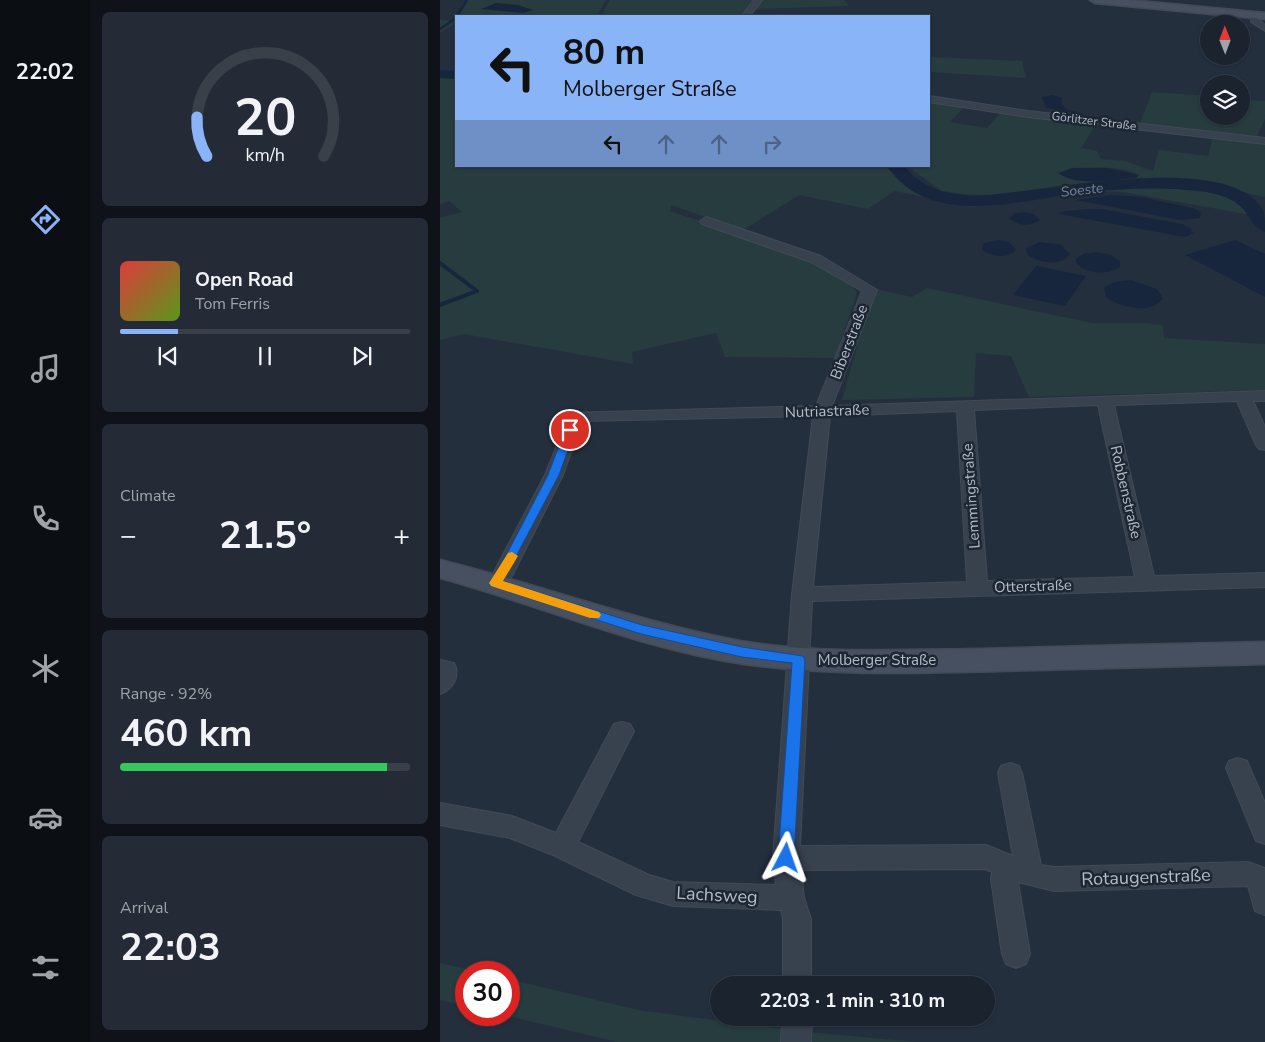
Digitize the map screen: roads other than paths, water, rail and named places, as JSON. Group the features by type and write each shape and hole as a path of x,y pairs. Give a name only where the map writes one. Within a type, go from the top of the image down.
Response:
{"main road":[{"path":"1095,0 1265,16"},
{"name":"Molberger Straße","path":"440,569 495,583 641,630 742,652 798,660 894,662 1265,653"}],"street":[{"path":"747,15 758,0"},
{"path":"1254,15 1254,20 1265,29"},
{"name":"Görlitzer Straße","path":"930,99 1028,114 1262,141 1265,128"},
{"name":"Biberstraße","path":"706,220 816,259 870,290 863,303 822,411 802,594 786,858 797,919 797,976"},
{"name":"Nutriastraße","path":"495,583 503,574 554,475 576,416 822,411 1265,396"},
{"path":"1242,397 1265,445"},
{"name":"Robbenstraße","path":"1105,402 1146,583"},
{"name":"Lemmingstraße","path":"965,406 977,587"},
{"name":"Otterstraße","path":"802,594 977,587 1265,580"},
{"path":"440,668 446,669 446,677 440,685"},
{"path":"562,847 622,731"},
{"path":"1238,768 1265,833"},
{"path":"1010,773 1019,870 1004,878 1016,954"},
{"name":"Lachsweg","path":"440,814 512,827 562,847 645,886 673,894 792,898"},
{"name":"Rotaugenstraße","path":"786,858 986,857 1019,870 1054,880 1248,874 1264,887"},
{"path":"796,1042 797,1026"}],"water":[{"path":"496,3 518,5 533,10 523,13 481,9"},
{"path":"1052,95 1062,98 1062,104 1068,110 1080,113 1047,108 1041,97"},
{"path":"1073,168 1107,168 1139,175 1136,178 1085,181 1075,180 1058,173"},
{"path":"1111,195 1141,197 1193,208 1201,212 1200,218 1181,220 1076,200"},
{"path":"1101,209 1182,224 1194,232 1186,237 1059,214 1060,212"},
{"path":"1015,213 1034,214 1040,220 1033,224 1024,225 1016,223 1009,218"},
{"path":"998,240 1009,242 1016,250 1008,255 999,256 982,250 984,243"},
{"path":"1235,240 1265,254 1265,297 1185,255"},
{"path":"1040,242 1061,245 1070,254 1062,261 1056,262 1044,262 1028,255 1026,248"},
{"path":"1097,252 1111,255 1120,261 1120,267 1103,273 1085,269 1076,262 1076,259 1083,254"},
{"path":"1036,266 1086,276 1065,306 1013,295"},
{"path":"1131,280 1157,289 1163,298 1158,304 1151,307 1135,308 1119,304 1106,297 1104,288 1114,282"}],"waterway":[{"path":"458,15 467,0"},
{"path":"440,29 455,19"},
{"name":"Soeste","path":"440,74 455,75"},
{"name":"Soeste","path":"896,167 902,175 919,188 949,199 971,201 994,200 1110,185 1140,183 1198,185 1223,191 1244,200 1265,226"},
{"path":"440,263 477,291 440,305"}]}
